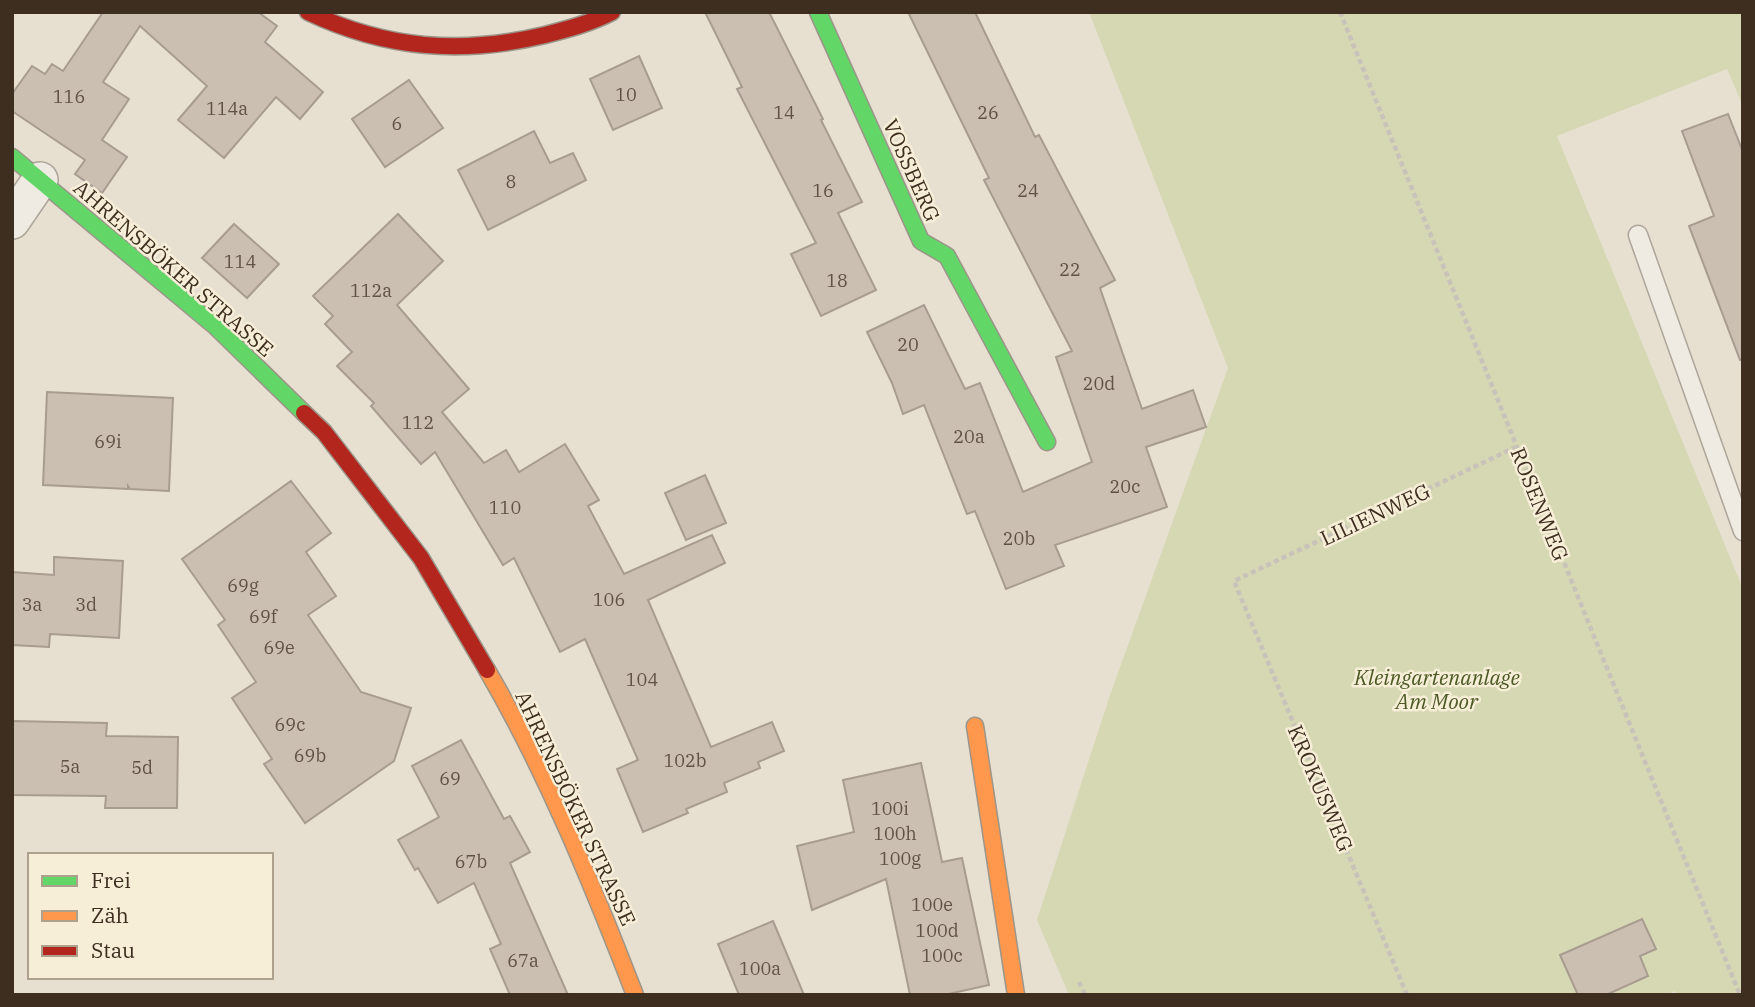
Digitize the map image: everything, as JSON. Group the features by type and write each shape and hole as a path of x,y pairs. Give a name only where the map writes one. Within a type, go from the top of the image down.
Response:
{"street":[{"path":"308,12 326,22 369,38 431,47 507,44 598,20 612,12"},
{"name":"VOSSBERG","path":"818,12 921,241 947,256 1046,442"},
{"name":"AHRENSBÖKER STRASSE","path":"12,157 215,326 324,432 421,558 505,701 546,783 590,879 635,995"},
{"path":"12,221 40,180"},
{"path":"975,726 1016,995"}],"lane":[{"path":"1638,235 1743,531"}],"path":[{"name":"ROSENWEG","path":"1340,12 1740,995"},
{"name":"LILIENWEG","path":"1234,581 1516,447"},
{"name":"KROKUSWEG","path":"1234,581 1407,995"},
{"path":"1079,982 1085,995"}],"green space":[{"name":"Kleingartenanlage Am Moor","path":"1089,12 1743,12 1743,106 1727,69 1557,136 1743,589 1743,995 1678,995 1675,991 1665,995 1069,995 1037,920 1110,695 1228,368"}],"building":[{"path":"103,12 258,12 277,26 265,42 323,92 300,119 276,97 224,158 178,120 207,86 140,26 103,82 129,99 102,140 127,157 102,193 75,174 85,160 12,111 12,94 32,66 45,74 52,64 63,71"},
{"path":"705,12 769,12 862,202 838,213 876,290 821,316 791,254 816,243 737,89 742,87"},
{"path":"908,12 975,12 1035,137 1039,135 1115,280 1100,288 1142,409 1193,390 1206,427 1146,447 1167,507 1055,545 1064,566 1006,589 975,511 967,514 924,405 903,414 892,383 867,332 924,305 965,389 980,383 1023,492 1092,462 1056,357 1072,351 984,180 989,178"},
{"path":"639,56 662,108 613,130 590,79"},
{"path":"409,80 443,128 385,167 352,119"},
{"path":"1728,114 1743,152 1743,359 1740,360 1689,226 1714,216 1682,131"},
{"path":"534,131 550,163 573,153 586,180 488,230 458,170"},
{"path":"398,214 443,261 397,305 469,389 442,412 484,463 506,450 519,472 565,444 599,500 588,506 624,574 712,535 725,563 648,600 711,747 772,722 784,751 758,762 760,768 724,783 727,792 686,809 688,813 643,832 617,769 638,760 585,639 560,652 514,558 503,565 435,452 421,464 371,406 374,403 337,366 352,352 325,324 333,316 313,296"},
{"path":"234,224 279,264 247,298 202,258"},
{"path":"47,392 173,398 169,491 130,489 128,486 128,489 43,485"},
{"path":"705,475 726,523 686,540 665,493"},
{"path":"291,481 331,533 306,552 336,596 308,615 361,692 411,708 394,761 305,823 264,764 272,759 232,698 256,682 218,625 225,620 182,559"},
{"path":"54,557 123,561 119,638 50,634 49,647 12,645 12,572 54,575"},
{"path":"12,721 107,723 106,736 178,737 177,808 105,808 106,796 12,795"},
{"path":"461,740 504,819 510,816 530,852 510,863 568,995 510,995 490,949 501,944 474,883 438,903 398,840 439,817 412,766"},
{"path":"921,763 942,862 962,858 989,985 944,995 910,995 886,879 812,910 797,846 854,832 843,780"},
{"path":"1642,919 1656,949 1640,956 1648,976 1606,995 1578,995 1560,955"},
{"path":"773,921 804,995 739,995 718,944"}],"traffic: fast":[{"path":"818,12 921,241 947,256 1047,442"},
{"path":"12,157 215,326 304,413"}],"traffic: slow":[{"path":"487,670 549,789 635,995"},
{"path":"975,726 1016,995"}],"traffic: jam":[{"path":"308,12 366,34 395,41 454,46 484,45 545,35 588,23 612,12"},
{"path":"304,413 324,432 421,558 487,670"}]}
